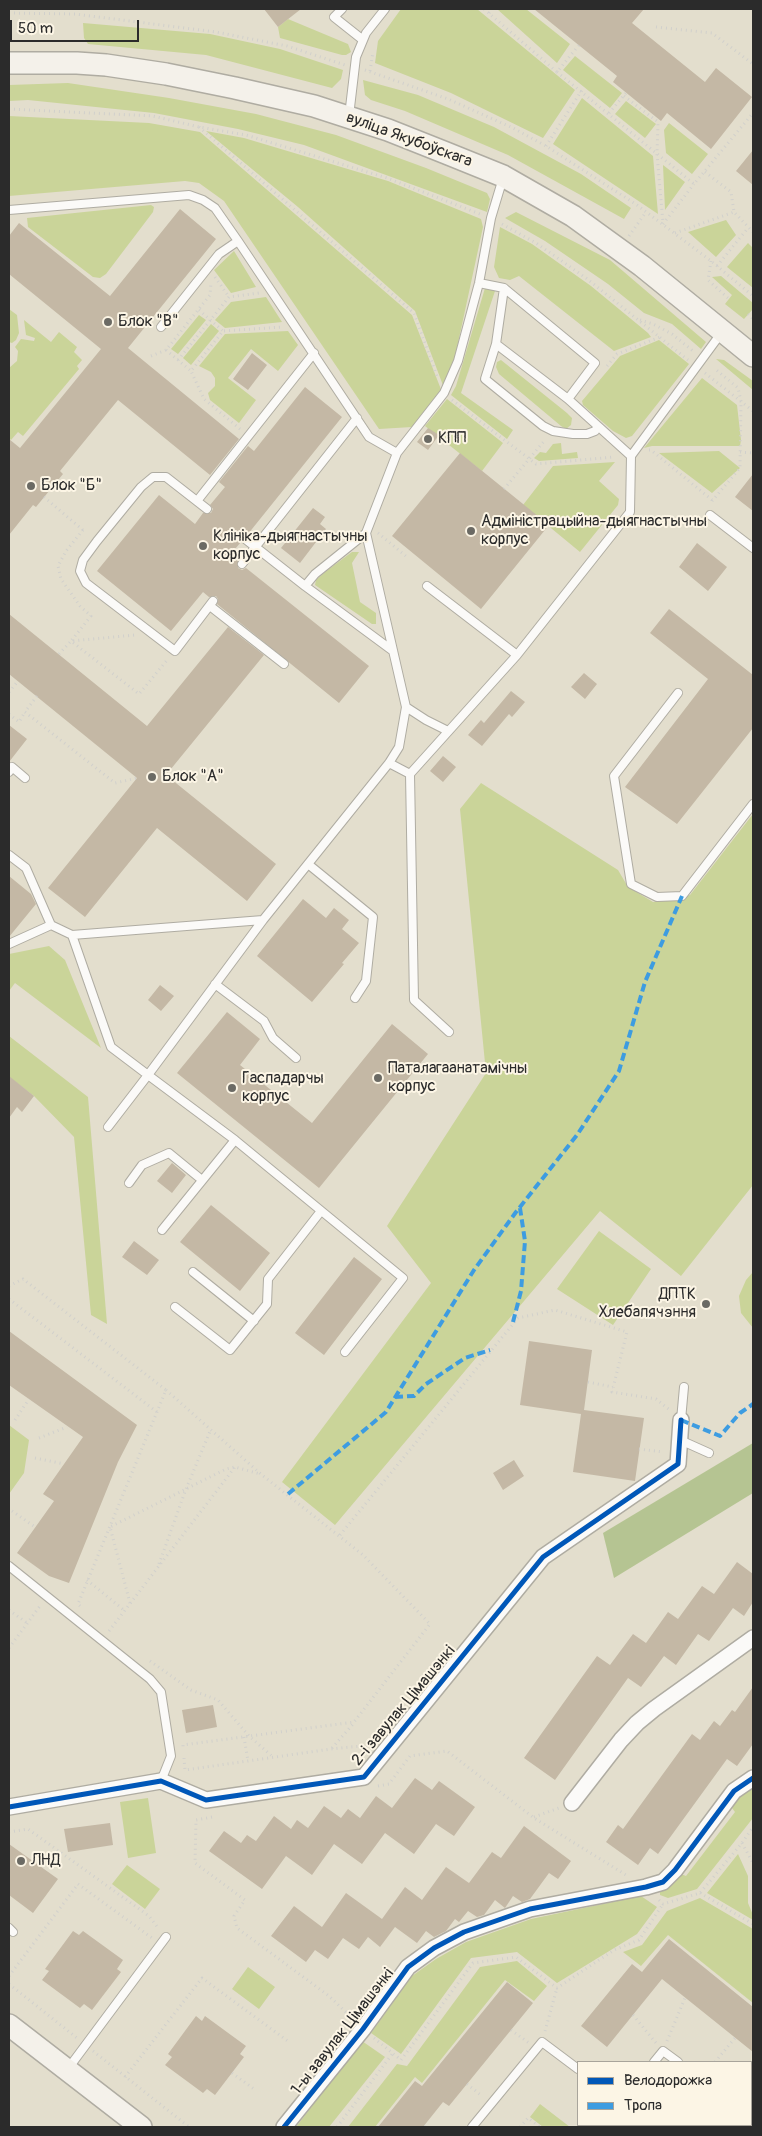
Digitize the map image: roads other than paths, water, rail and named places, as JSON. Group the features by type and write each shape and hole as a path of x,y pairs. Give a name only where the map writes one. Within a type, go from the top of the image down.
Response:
{"main road":[{"name":"вуліца Якубоўскага","path":"9,63 77,63 166,74 314,106 388,130 503,176 553,203 620,249 753,356"},
{"path":"9,2025 141,2127"}],"street":[{"path":"679,1447 681,1420"},
{"name":"2-і завулак Цімашэнкі","path":"161,1781 206,1800 364,1777 543,1557 678,1464 679,1447"},
{"path":"572,1804 621,1740 637,1723 753,1638"},
{"name":"1-ы завулак Цімашэнкі","path":"284,2127 363,2029 408,1967 434,1948 464,1932 530,1909 646,1887 663,1882 676,1870 734,1791 753,1778"},
{"path":"9,1807 161,1781"}],"lane":[{"path":"342,9 334,17 363,40"},
{"path":"348,117 356,57 366,33 385,9"},
{"path":"305,586 315,574 366,534 397,453 444,393 458,360 479,283 491,218 503,176"},
{"path":"9,210 188,195 203,200 214,208 238,241 369,437 397,453"},
{"path":"160,327 219,254 238,241"},
{"path":"479,283 504,288 595,362 568,399"},
{"path":"504,288 496,344 485,379 543,426 553,431 587,434 595,431 598,426"},
{"path":"449,1032 414,1000 410,774 517,655 630,512 631,456 723,331"},
{"path":"496,344 568,399 631,456"},
{"path":"197,501 314,354"},
{"path":"242,564 357,418"},
{"path":"207,509 166,477 153,477 142,487 82,560 80,571 86,583 175,651 211,604 284,664"},
{"path":"710,515 753,548"},
{"path":"108,1127 262,920 389,763 399,747 406,707 366,534"},
{"path":"244,538 305,586 394,651"},
{"path":"426,586 517,655"},
{"path":"678,693 614,776 631,884 657,897 682,896 753,804"},
{"path":"406,707 448,731"},
{"path":"389,763 410,774"},
{"path":"9,772 12,767 25,778"},
{"path":"9,854 26,868 51,925 72,934 262,920"},
{"path":"308,864 373,917 366,981 355,998"},
{"path":"9,944 51,925"},
{"path":"72,934 111,1047 235,1140 403,1278 345,1352"},
{"path":"216,984 264,1021 273,1038 296,1058"},
{"path":"162,1230 235,1140"},
{"path":"129,1183 142,1165 169,1153 202,1180"},
{"path":"175,1306 230,1350 267,1304 268,1279 321,1211"},
{"path":"193,1272 254,1321"},
{"path":"681,1420 684,1387"},
{"path":"679,1447 710,1453"},
{"path":"9,1566 46,1598 150,1679 161,1692 171,1756 161,1781"},
{"path":"67,2070 166,1937"},
{"path":"472,2127 539,2045 577,2068"},
{"path":"655,2061 663,2051 677,2061"}],"place":[{"name":"Блок \"В\"","path":"108,322"},
{"name":"КПП","path":"428,439"},
{"name":"Блок \"Б\"","path":"31,486"},
{"name":"Адміністрацыйна-дыягнастычны корпус","path":"471,531"},
{"name":"Клініка-дыягнастычны корпус","path":"203,546"},
{"name":"Блок \"А\"","path":"152,777"},
{"name":"Паталагаанатамічны корпус","path":"378,1078"},
{"name":"Гаспадарчы корпус","path":"232,1088"},
{"name":"ДПТК Хлебапячэння","path":"706,1304"},
{"name":"ЛНД","path":"21,1861"}]}
